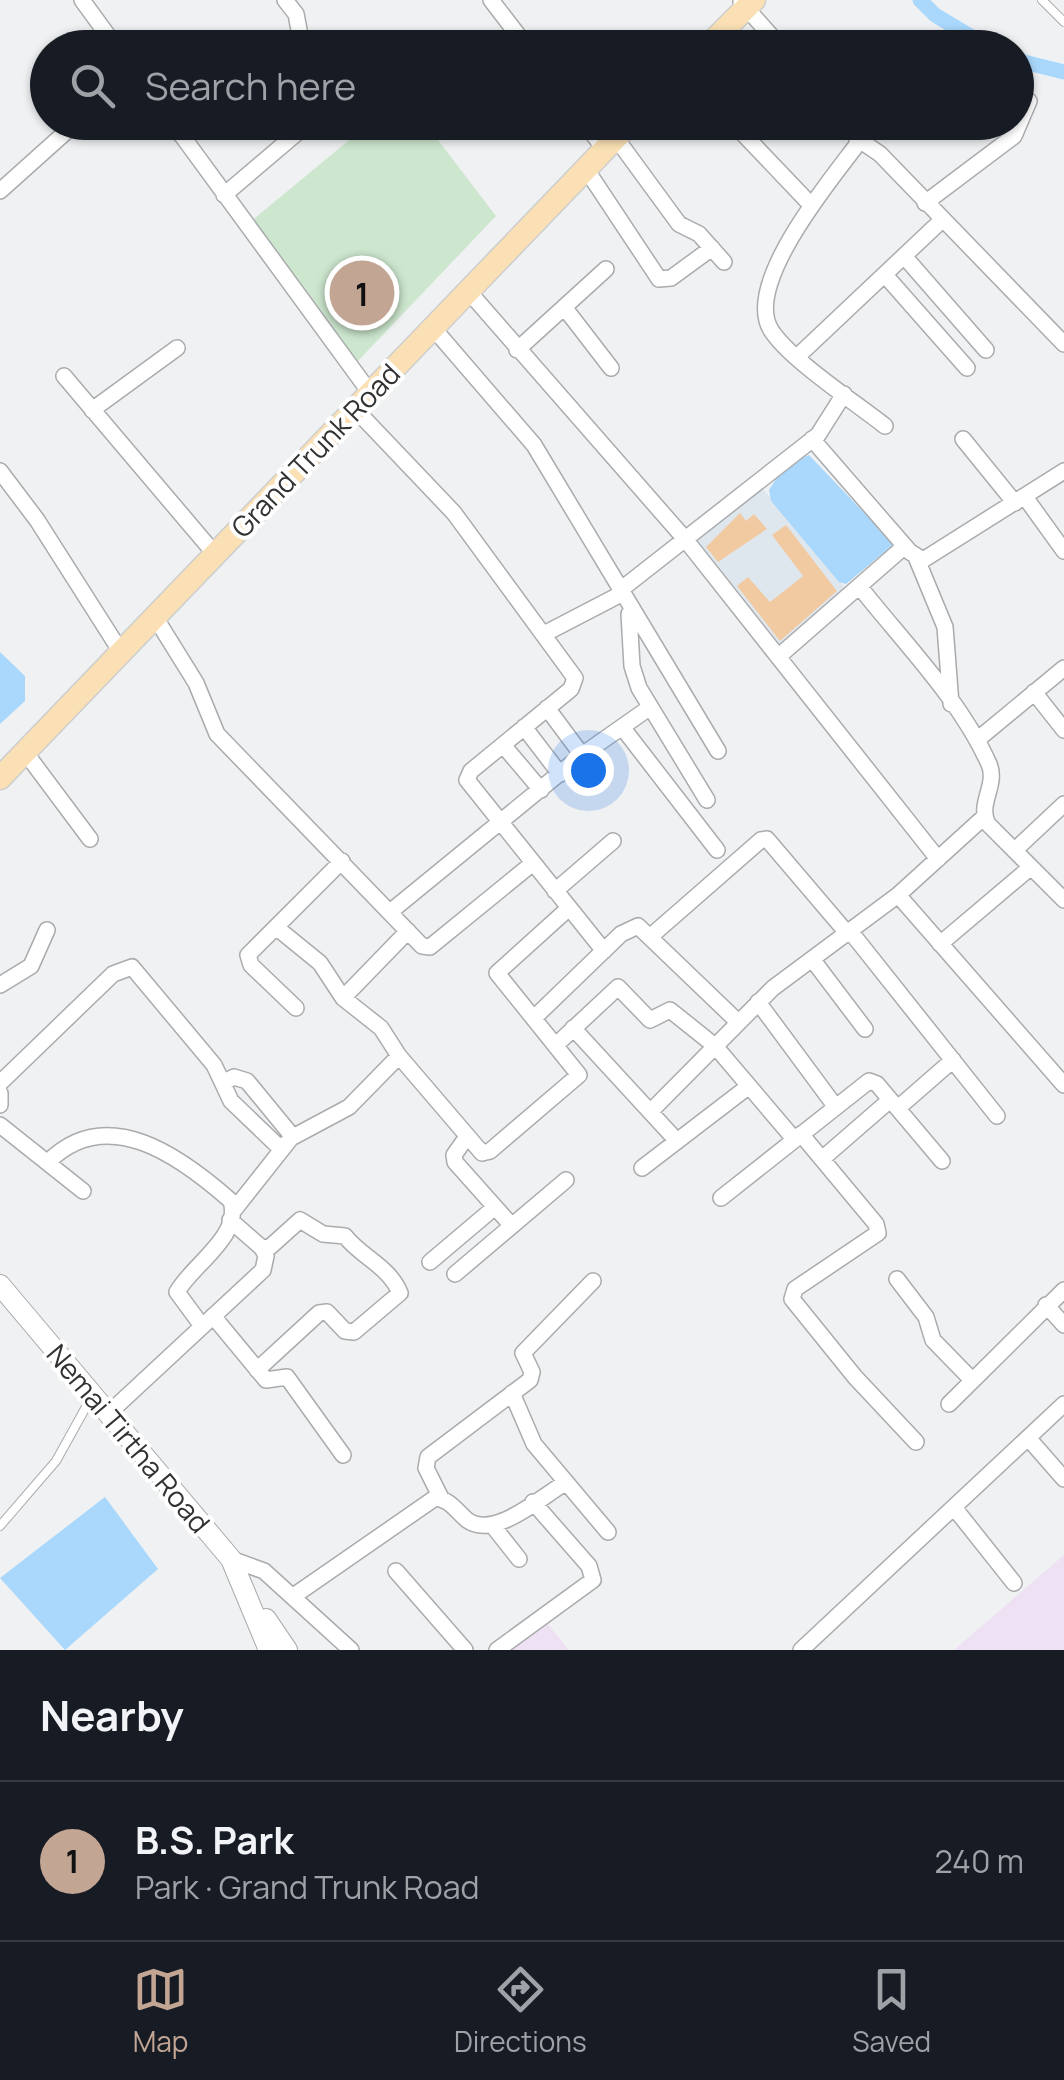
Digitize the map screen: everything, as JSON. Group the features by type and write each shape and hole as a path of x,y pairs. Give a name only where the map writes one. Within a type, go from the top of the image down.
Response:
{"main road":[{"path":"722,30 746,3"},
{"name":"Grand Trunk Road","path":"0,778 614,140"}],"street":[{"path":"82,0 104,30"},
{"path":"285,0 299,30"},
{"path":"490,0 514,30"},
{"path":"746,3 768,30"},
{"path":"0,191 58,140"},
{"path":"185,140 363,402 454,513 575,678 571,689 466,780 604,951"},
{"path":"224,194 288,140"},
{"path":"619,140 678,224 699,234 724,262"},
{"path":"749,140 811,206"},
{"path":"857,140 811,206 780,262 765,306 772,332 884,426"},
{"path":"859,140 880,154 1064,344"},
{"path":"925,204 1009,140"},
{"path":"586,169 659,279 672,278 712,248"},
{"path":"798,356 941,221"},
{"path":"904,256 986,350"},
{"path":"517,350 606,269"},
{"path":"885,275 968,368"},
{"path":"470,292 685,539 938,859"},
{"path":"564,308 611,368"},
{"path":"434,328 534,445 718,751"},
{"path":"92,410 177,348"},
{"path":"64,376 214,553"},
{"path":"544,634 623,598 685,539 812,439 844,394"},
{"path":"812,439 910,551 944,627 951,704"},
{"path":"963,439 1064,551"},
{"path":"0,471 37,520 121,652"},
{"path":"778,657 859,586 910,551 932,557 1064,471"},
{"path":"653,1109 758,1002 898,895 984,817 992,770 976,740 859,586"},
{"path":"623,598 632,666 649,708 707,800"},
{"path":"155,618 196,683 218,734 422,946 430,947 532,863"},
{"path":"976,740 1064,668"},
{"path":"1034,692 1064,730"},
{"path":"547,708 582,755"},
{"path":"390,912 582,755 649,708"},
{"path":"524,727 560,774"},
{"path":"622,727 717,850"},
{"path":"503,745 541,790"},
{"path":"25,752 90,838"},
{"path":"1015,850 1064,804"},
{"path":"984,817 1064,900"},
{"path":"651,936 760,840 767,839 998,1116"},
{"path":"556,891 612,841"},
{"path":"296,1008 248,960 252,950 342,860"},
{"path":"940,944 1031,867"},
{"path":"898,895 1064,1085"},
{"path":"277,928 320,962 343,998 376,1022 476,1149 490,1152 577,1078 578,1070 497,973 569,908"},
{"path":"534,1018 630,927 638,926 738,1022"},
{"path":"0,984 30,966 47,930"},
{"path":"343,998 408,930"},
{"path":"812,959 865,1029"},
{"path":"0,1083 113,974 132,967 224,1082 231,1101 280,1148"},
{"path":"557,1044 618,987 650,1020 670,1010 715,1046 822,1159 878,1233 795,1289 792,1300 855,1377 916,1442"},
{"path":"758,1002 835,1106"},
{"path":"573,1028 653,1109 677,1141"},
{"path":"342,1456 287,1377 270,1382 177,1292 222,1238 232,1216 280,1148 349,1107 399,1056"},
{"path":"822,1159 953,1060"},
{"path":"224,1082 241,1078 293,1137"},
{"path":"721,1198 869,1081 942,1161"},
{"path":"642,1168 749,1086"},
{"path":"231,1101 252,1087"},
{"path":"0,1093 0,1104"},
{"path":"0,1125 83,1191"},
{"path":"48,1162 72,1142 122,1134 164,1152 228,1197 232,1216 262,1248 263,1270 109,1413"},
{"path":"466,1138 453,1158 512,1226"},
{"path":"455,1274 566,1180"},
{"path":"430,1262 495,1207"},
{"path":"257,1370 319,1313 327,1312 345,1331 354,1332 400,1293 372,1258 356,1253 345,1236 324,1234 306,1222 292,1223 270,1247 262,1248"},
{"path":"896,1279 926,1317 933,1340 972,1380"},
{"path":"565,1482 493,1526 476,1525 441,1498 426,1468 428,1458 532,1376 523,1353 593,1281"},
{"path":"949,1404 1064,1290"},
{"name":"Nemai Tirtha Road","path":"3,1295 94,1394 230,1559 287,1650"},
{"path":"1046,1305 1064,1325"},
{"path":"512,1393 534,1444 608,1532"},
{"path":"801,1650 956,1510 1064,1404"},
{"path":"1029,1439 1064,1479"},
{"path":"295,1595 429,1502 441,1498"},
{"path":"497,1650 593,1580 589,1566 532,1502"},
{"path":"956,1510 1014,1583"},
{"path":"493,1526 520,1559"},
{"path":"230,1559 264,1571 295,1595 351,1650"},
{"path":"396,1570 465,1650"},
{"name":"Nemai Tirtha Road","path":"250,1596 268,1650"}],"lane":[{"path":"1042,0 1064,22"},
{"path":"0,1526 50,1470 94,1394"}],"shaded area":[{"path":"759,484 847,590 778,653 688,541"},
{"path":"1064,1555 1064,1650 954,1650"},
{"path":"547,1623 569,1650 509,1650"}],"green space":[{"path":"349,140 438,140 496,216 355,364 249,223"}],"water":[{"path":"809,455 894,544 846,584 839,582 771,501 769,490 777,478"},
{"path":"0,652 25,676 25,701 0,724"},
{"path":"105,1497 158,1569 65,1650 0,1578"}],"building":[{"path":"740,513 746,521 754,514 767,529 718,562 706,547"},
{"path":"786,525 837,591 780,641 737,586 748,577 770,602 803,576 772,535"}],"waterway":[{"path":"920,0 960,30"},
{"path":"1034,64 1064,72"}],"place":[{"name":"B.S. Park","path":"362,293"}]}
